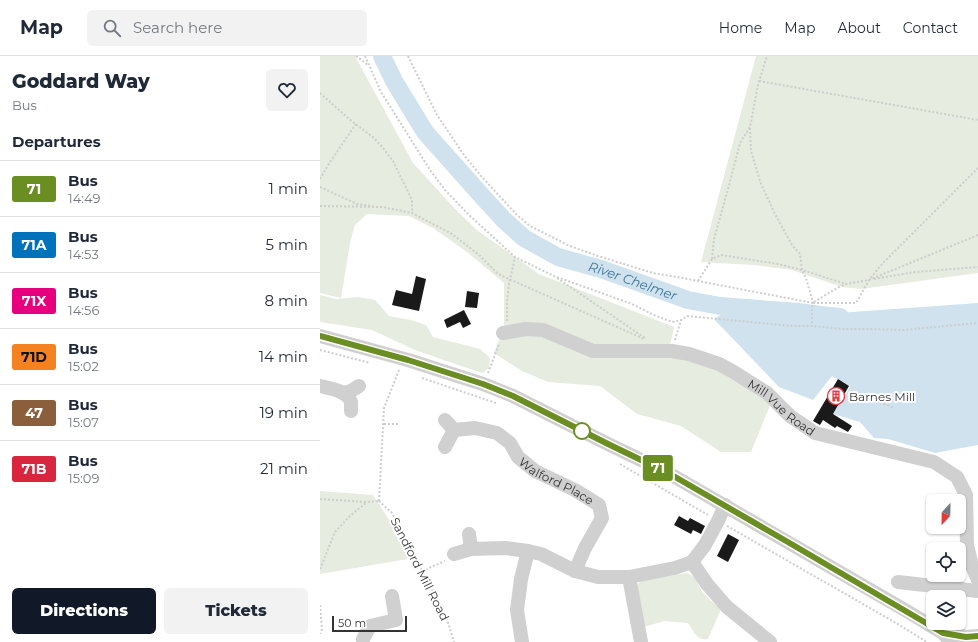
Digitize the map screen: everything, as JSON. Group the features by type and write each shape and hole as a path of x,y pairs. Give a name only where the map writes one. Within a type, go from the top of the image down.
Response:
{"street":[{"name":"Mill Vue Road","path":"504,333 526,329 543,330 593,351 672,351 689,354 719,364 767,393 790,416 815,433 934,462 957,477 966,494"},
{"path":"320,336 408,360 483,384 513,396 670,474 876,593 947,637 978,637"},
{"path":"320,386 338,390 343,393 351,402 351,412"},
{"path":"343,393 351,391 358,386"},
{"name":"Walford Place","path":"445,447 449,425 475,428 497,433 510,443 518,457 535,471 575,490 599,505 602,518 585,548 575,571"},
{"path":"454,554 471,549 505,548 528,551 541,554 575,571 598,577 629,577 675,568 692,562 705,545 725,505"},
{"path":"469,534 471,549"},
{"name":"Mill Vue Road","path":"963,534 972,566 978,580"},
{"path":"522,642 517,610 521,579 528,551"},
{"path":"692,562 707,584 727,607 770,642"},
{"path":"629,577 641,642"},
{"path":"898,582 978,591"},
{"path":"363,642 363,639 370,626 396,620 392,596"},
{"path":"974,642 978,637"}],"path":[{"path":"356,56 370,67"},
{"path":"365,56 381,92 430,170 445,190 469,215 515,257 554,276 632,304 672,322 681,320 687,316 792,326 812,326 840,329 903,330 978,323"},
{"path":"408,56 437,115 464,155 517,215 530,226 570,246 653,273 813,303 856,303 869,280 882,264 978,168"},
{"path":"767,56 759,81 750,127 751,151 761,184 775,214 792,245 800,254 802,270 806,278 813,303 812,326"},
{"path":"759,81 978,120"},
{"path":"320,93 374,138 393,161 412,200 412,213"},
{"path":"320,179 356,124"},
{"path":"698,281 712,259 714,239 740,143 750,127"},
{"path":"320,187 357,204 412,213 452,234 478,254 498,274 649,341 554,276"},
{"path":"320,206 383,208"},
{"path":"869,280 978,235"},
{"path":"712,259 721,255 778,264 846,284"},
{"path":"813,303 846,284 915,272 978,267"},
{"path":"672,351 681,320"},
{"path":"320,350 372,364"},
{"path":"320,499 367,502 380,501 384,408 399,370 393,369"},
{"path":"420,378 499,404"},
{"path":"880,402 894,408"},
{"path":"384,424 399,424"},
{"path":"618,463 890,619 927,642"},
{"name":"Sandford Mill Road","path":"380,501 392,513 446,616 454,642"},
{"path":"320,569 335,532 350,516 367,502"},
{"path":"422,571 454,554"},
{"path":"320,605 322,629 320,634"}],"shaded area":[{"path":"320,56 355,56 413,163 457,211 478,231 539,274 674,327 667,357 684,356 730,374 771,403 751,452 721,452 681,426 637,414 600,386 548,382 522,371 494,353 504,326 504,283 467,252 433,228 409,216 367,214 355,225 350,243 341,298 320,293"},
{"path":"756,56 978,56 978,273 861,289 842,287 792,270 754,265 701,262"},
{"path":"320,295 336,299 358,297 375,300 389,316 411,320 426,325 433,337 480,349 490,358 489,368 483,373 415,350 372,330 320,322"},
{"path":"320,491 373,495 391,523 408,559 320,574"},
{"path":"687,573 695,578 701,590 721,609 708,639 701,639 698,637 688,623 664,621 644,627 636,586 641,581"}],"water":[{"path":"978,303 978,445 935,453 888,439 874,438 860,422 833,414 850,387 832,376 813,400 779,387 714,319 734,307 799,316 819,314 818,311 838,313"}],"building":[{"path":"416,276 426,279 419,311 392,305 396,290 412,294"},
{"path":"467,291 479,293 477,308 465,307"},
{"path":"464,310 471,324 463,328 460,322 447,328 444,320"},
{"path":"838,379 849,386 833,414 852,426 848,432 837,426 835,428 823,420 820,425 813,421"},
{"path":"679,516 688,521 690,518 705,526 701,534 693,530 691,534 674,525"},
{"path":"728,534 739,540 728,562 717,556"}],"waterway":[{"name":"River Chelmer","path":"382,56 394,81 425,132 504,220 524,238 558,257 601,269 688,300 720,306 840,317"},
{"name":"River Chelmer","path":"720,306 727,314"}],"bus line":[{"name":"71","path":"320,336 408,360 483,384 513,396 670,474 943,633 966,637 978,636"}],"place":[{"name":"Barnes Mill","path":"836,396"}]}
